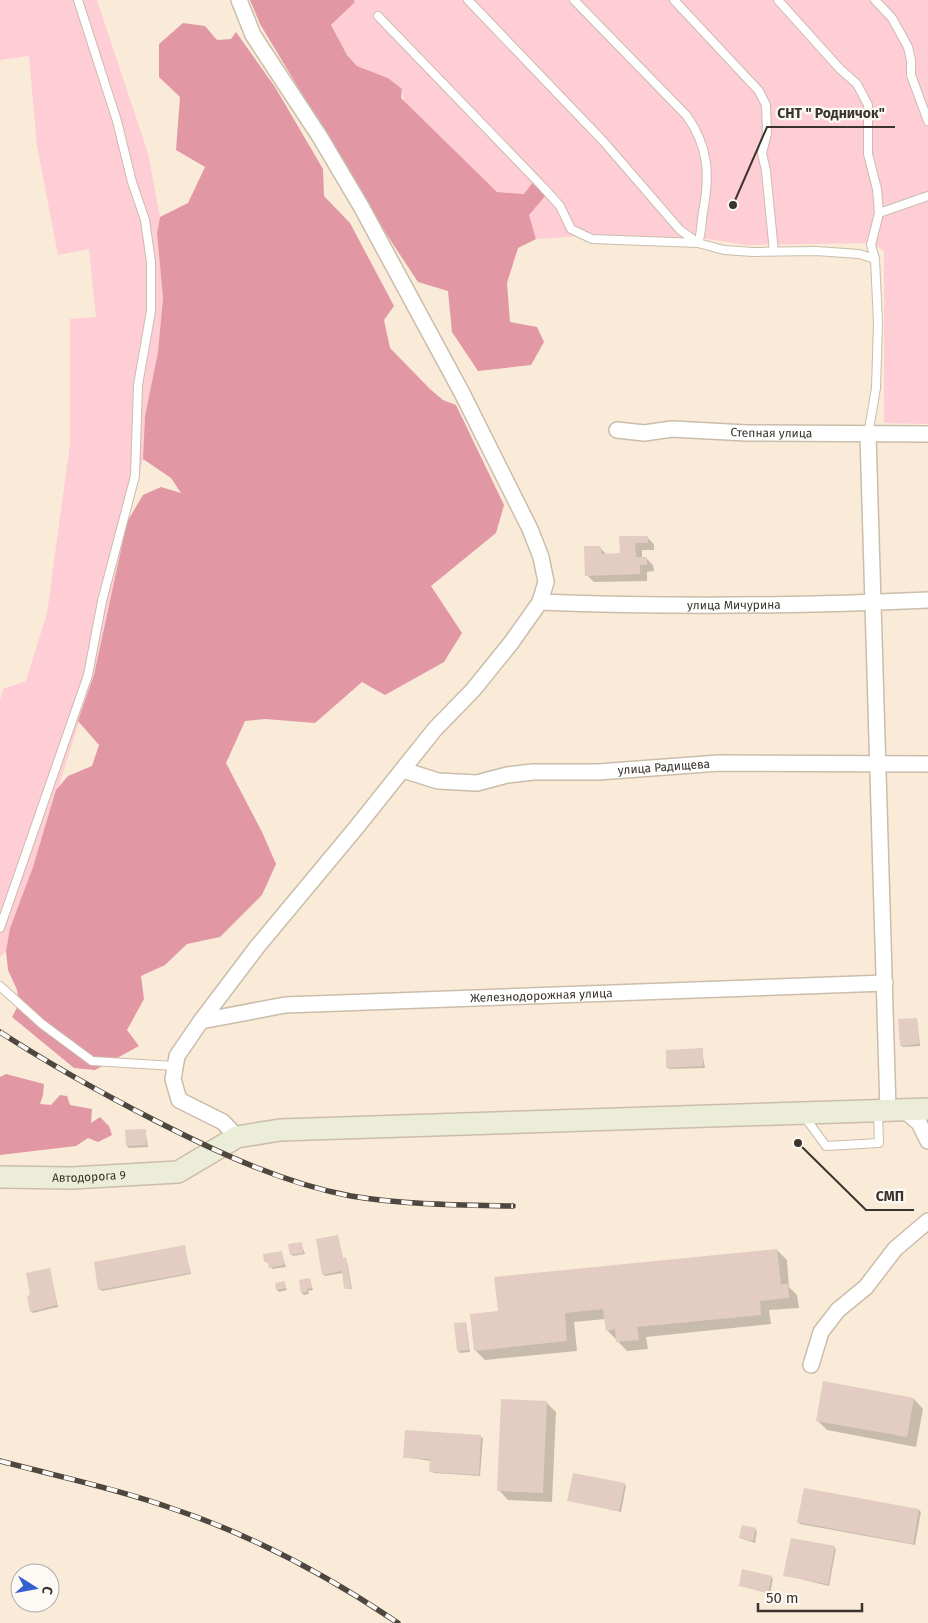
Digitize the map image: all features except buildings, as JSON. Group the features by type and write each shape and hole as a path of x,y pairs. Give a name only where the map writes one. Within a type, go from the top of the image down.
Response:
{"street":[{"path":"239,0 253,35 320,137 362,208 462,393 541,557 546,582 540,602 511,643 473,690 434,729 403,770 256,947 201,1021 177,1056 173,1079 179,1100 223,1122 237,1137 280,1130 928,1109"},
{"name":"Степная улица","path":"617,430 644,433 672,429 747,433 928,434"},
{"path":"868,435 890,1110"},
{"name":"улица Мичурина","path":"540,602 607,604 928,600"},
{"name":"улица Радищева","path":"403,770 438,782 477,783 507,775 532,772 598,772 719,763 928,764"},
{"name":"Железнодорожная улица","path":"201,1021 285,1005 885,983"},
{"path":"890,1110 919,1123 928,1141"},
{"name":"Автодорога 9","path":"0,1177 72,1178 178,1172 237,1137"},
{"path":"811,1365 821,1332 838,1310 866,1286 895,1249 928,1221"}],"lane":[{"path":"0,928 88,675 102,601 135,476 138,385 151,311 151,262 145,220 132,182 117,121 78,0"},
{"path":"468,0 604,142 680,230 698,242"},
{"path":"574,0 687,116 698,132 705,151 707,195 702,214 702,232 698,242"},
{"path":"674,0 758,91 766,105 767,133 762,153 766,171 774,252"},
{"path":"778,0 857,84 868,105 868,154 877,190 879,213 871,245 875,260 878,324 876,388 868,435"},
{"path":"875,0 892,18 908,46 912,60 912,75 928,121"},
{"path":"378,16 541,185 560,206 571,229 592,239 698,242 724,250 816,251 859,254 875,260"},
{"path":"879,213 928,196"},
{"path":"0,986 42,1024 92,1061 175,1066"},
{"path":"801,1113 826,1146 879,1143 890,1110"}],"shaded area":[{"path":"0,0 97,0 148,153 160,217 157,233 163,298 158,352 145,416 143,459 127,522 94,675 33,867 10,928 6,951 0,957 0,701 3,689 26,681 47,613 70,444 70,319 96,317 89,249 58,255 37,146 29,56 0,60"},
{"path":"250,0 354,0 355,2 331,25 347,55 357,66 388,78 402,89 401,98 497,192 524,194 533,182 546,195 529,215 536,239 518,248 507,283 510,322 537,327 544,342 531,365 478,371 452,332 448,291 418,282 387,235 260,24"},
{"path":"354,0 928,0 928,424 884,423 884,251 871,243 746,245 708,239 598,235 536,239 529,215 546,195 497,192 404,101 402,89 388,78 357,66 347,55 331,25 355,2"},
{"path":"183,23 205,26 217,40 231,39 236,32 275,87 323,169 324,196 350,223 394,306 384,320 390,348 430,389 443,400 456,405 504,505 496,533 431,586 462,633 444,662 385,695 362,682 315,723 265,719 245,721 226,763 262,832 276,864 262,895 220,937 187,944 165,965 141,976 144,999 127,1030 139,1046 95,1070 74,1068 12,1017 19,1004 17,990 8,970 6,951 10,928 33,867 56,790 68,776 92,766 99,745 78,721 94,675 127,522 143,495 161,487 181,493 171,478 143,459 145,416 158,352 163,298 157,233 160,217 188,203 205,167 176,150 180,97 159,77 159,44"},
{"path":"6,1074 44,1084 40,1104 51,1105 60,1095 67,1096 70,1105 92,1109 91,1123 100,1117 109,1126 112,1135 98,1142 88,1138 76,1146 0,1155 0,1077"}],"railway":[{"path":"0,1032 97,1090 204,1145 276,1175 326,1190 371,1199 432,1204 513,1206"},
{"path":"0,1461 127,1494 229,1530 316,1572 398,1623"}],"place":[{"name":"СНТ \" Родничок\"","path":"733,205"},
{"name":"СМП","path":"798,1143"}]}
